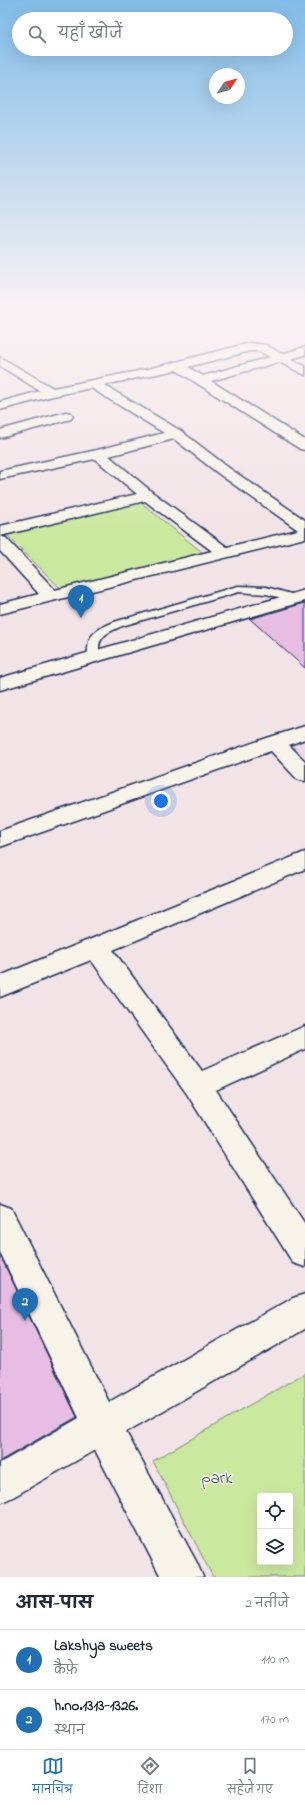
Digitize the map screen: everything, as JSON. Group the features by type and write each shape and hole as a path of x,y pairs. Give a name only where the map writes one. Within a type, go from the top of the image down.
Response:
{"street":[{"path":"35,383 51,392"},
{"path":"1,405 51,392 99,383"},
{"path":"205,383 305,446"},
{"path":"93,384 176,434 224,471 305,527"},
{"path":"0,434 66,416"},
{"path":"0,475 98,454 176,434"},
{"path":"98,454 148,496 223,552"},
{"path":"0,531 148,496"},
{"path":"0,609 223,552 305,533"},
{"path":"0,541 51,596"},
{"path":"0,684 299,597"},
{"path":"0,839 305,732"},
{"path":"274,742 305,774"},
{"path":"0,987 305,860"},
{"path":"96,947 196,1086 305,1252"},
{"path":"196,1086 305,1036"},
{"path":"0,1218 102,1426 182,1577"},
{"path":"0,1484 305,1310"}],"lane":[{"path":"93,657 94,640 101,632 118,624 238,589 262,589 299,597"}],"shaded area":[{"path":"305,736 305,767 281,743"}],"green space":[{"path":"139,501 208,557 67,595 6,534"},
{"name":"park","path":"305,1373 305,1577 213,1577 153,1461"}],"building":[{"path":"305,603 305,668 250,619"},
{"path":"0,1255 77,1417 0,1461"}],"place":[{"name":"Lakshya sweets","path":"81,618"},
{"name":"h.no.1313-1326.","path":"25,1321"}]}
